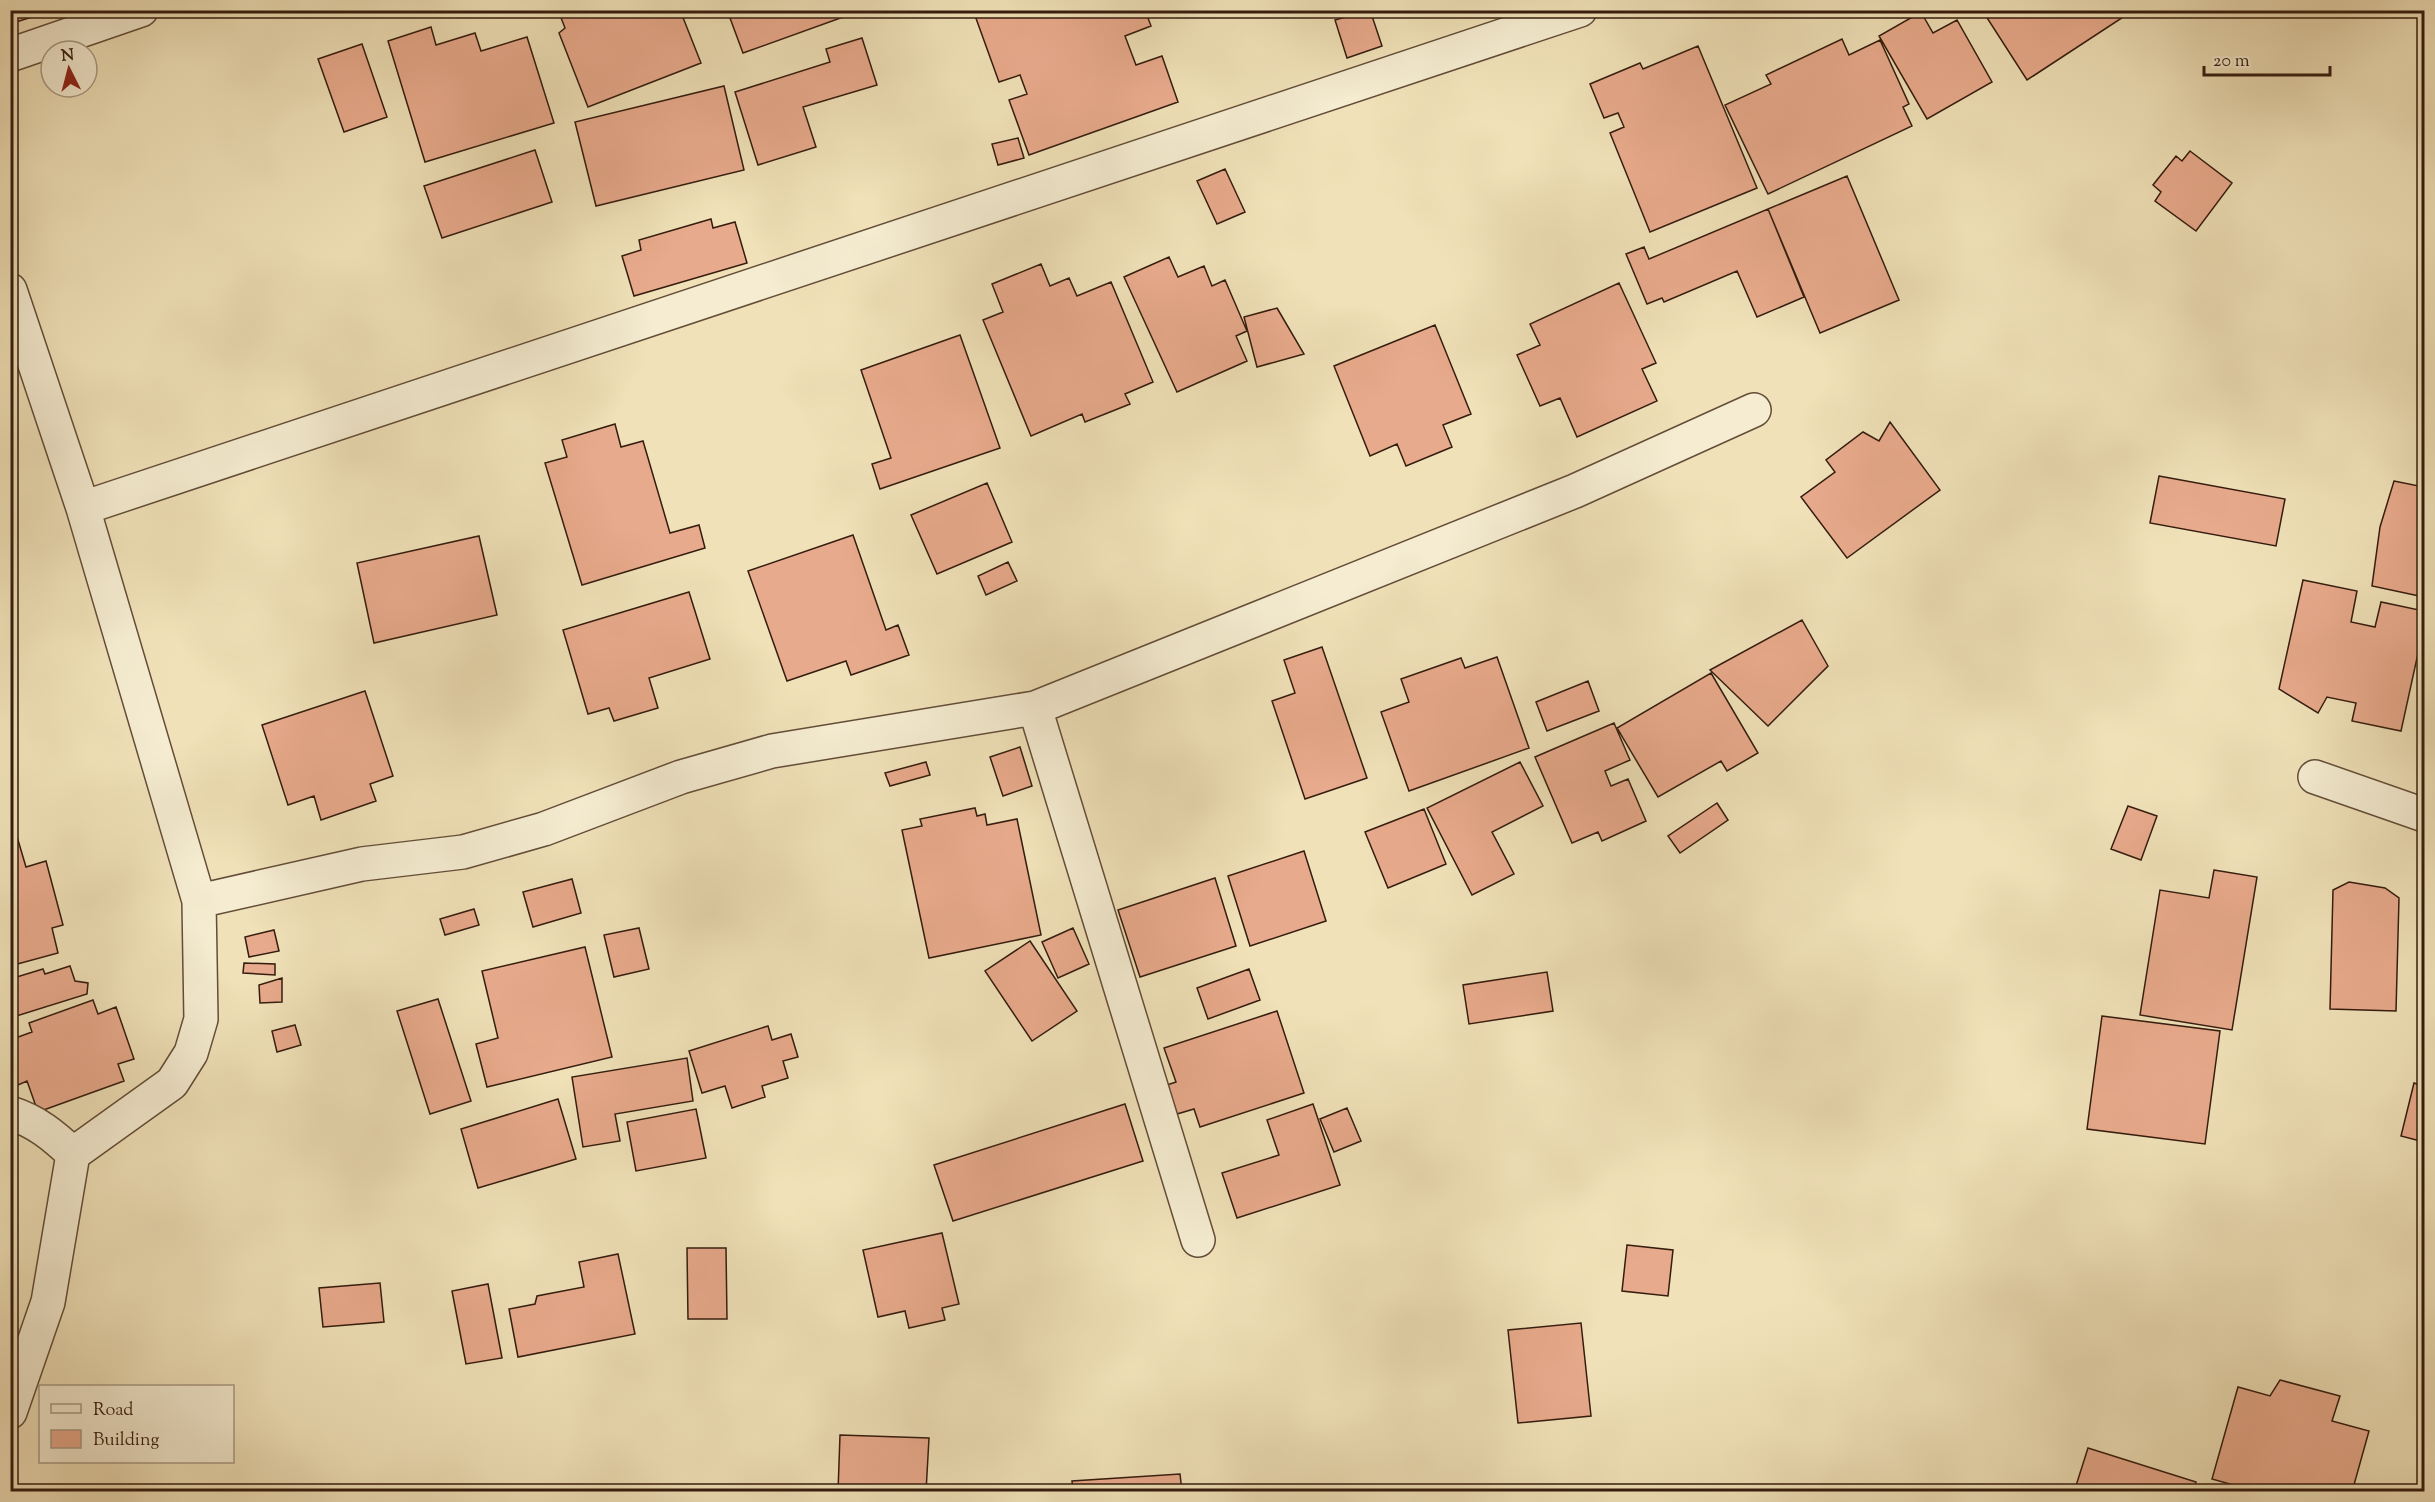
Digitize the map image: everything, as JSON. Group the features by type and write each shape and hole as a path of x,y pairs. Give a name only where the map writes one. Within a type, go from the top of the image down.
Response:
{"street":[{"path":"10,55 141,10"},
{"path":"83,508 1580,10"},
{"path":"10,290 83,508 199,901 201,1019 191,1053 172,1083 73,1154 48,1302 10,1412"},
{"path":"199,901 362,864 463,852 544,829 681,777 772,751 1035,708 1575,491 1754,410"},
{"path":"1035,708 1198,1240"},
{"path":"2314,777 2424,815"},
{"path":"10,1113 27,1118 50,1132 73,1154"}],"building":[{"path":"10,10 54,10 10,24"},
{"path":"558,10 680,10 701,63 588,107 559,33 565,28"},
{"path":"727,10 844,10 846,16 743,53"},
{"path":"973,10 1145,10 1151,26 1125,36 1136,65 1162,56 1178,102 1029,155 1009,100 1027,94 1020,75 999,82"},
{"path":"1370,10 1382,46 1347,58 1335,20"},
{"path":"1982,10 2134,10 2027,80"},
{"path":"1921,12 1933,33 1957,20 1992,82 1927,119 1879,36"},
{"path":"431,27 436,45 475,33 481,51 527,37 554,123 425,162 388,41"},
{"path":"862,38 877,85 803,107 816,147 758,165 735,92 830,62 826,49"},
{"path":"1842,39 1849,55 1880,40 1909,104 1903,107 1912,126 1768,194 1725,105 1771,84 1766,75"},
{"path":"362,44 387,117 344,132 318,59"},
{"path":"1698,46 1757,188 1650,232 1610,133 1624,127 1618,113 1604,118 1590,84 1640,63 1643,69"},
{"path":"724,86 744,170 596,206 575,122"},
{"path":"1018,138 1024,158 998,165 992,144"},
{"path":"535,150 552,202 442,238 424,186"},
{"path":"2190,151 2232,183 2196,231 2155,201 2161,192 2153,185 2176,156 2182,161"},
{"path":"1225,169 1245,212 1217,224 1197,181"},
{"path":"1847,176 1899,300 1820,333 1768,209"},
{"path":"1768,209 1804,297 1757,317 1737,271 1664,302 1662,298 1647,304 1626,254 1644,247 1649,259"},
{"path":"711,219 713,228 735,222 747,263 634,296 622,256 641,250 639,240"},
{"path":"1169,257 1178,277 1204,266 1212,286 1225,280 1247,331 1236,336 1247,361 1177,392 1124,277"},
{"path":"1041,264 1050,286 1069,278 1077,296 1111,282 1153,382 1125,394 1130,404 1085,422 1082,414 1031,436 983,320 1003,312 992,284"},
{"path":"1619,283 1656,363 1642,369 1657,401 1577,437 1560,398 1540,406 1517,355 1540,345 1530,324"},
{"path":"1277,308 1304,354 1257,367 1244,317"},
{"path":"1435,325 1471,414 1443,425 1452,447 1406,466 1397,444 1370,456 1334,366"},
{"path":"960,335 1000,448 880,489 872,464 891,458 861,370"},
{"path":"1890,422 1940,490 1847,558 1801,497 1835,472 1826,460 1863,432 1879,441"},
{"path":"615,424 621,447 643,441 670,533 699,525 705,548 582,585 545,463 567,457 562,440"},
{"path":"2159,476 2285,499 2276,546 2150,523"},
{"path":"2394,481 2424,487 2424,597 2372,586 2380,527"},
{"path":"987,483 1012,542 937,574 911,515"},
{"path":"853,535 886,630 898,625 909,655 851,675 846,661 787,681 748,571"},
{"path":"479,536 497,615 374,643 357,563"},
{"path":"1008,562 1017,581 986,595 978,576"},
{"path":"2303,580 2357,591 2351,622 2375,627 2381,602 2424,611 2424,626 2401,731 2352,721 2356,703 2327,697 2318,713 2279,689"},
{"path":"689,592 710,659 649,678 658,708 614,721 609,708 588,714 563,630"},
{"path":"1802,620 1828,666 1768,726 1710,670"},
{"path":"1322,647 1367,778 1305,799 1272,701 1295,693 1284,660"},
{"path":"1497,657 1529,748 1409,791 1381,712 1409,702 1401,679 1461,658 1465,668"},
{"path":"1711,673 1758,753 1727,771 1721,761 1658,797 1617,728"},
{"path":"1588,681 1599,711 1547,731 1536,702"},
{"path":"365,691 393,776 370,784 376,801 321,820 314,796 288,805 262,725"},
{"path":"1614,723 1630,760 1605,771 1611,786 1628,779 1646,821 1602,841 1598,832 1572,843 1535,757"},
{"path":"1020,747 1032,786 1003,796 990,757"},
{"path":"926,762 930,775 890,786 885,773"},
{"path":"1520,762 1543,806 1492,832 1514,874 1472,895 1427,808"},
{"path":"1717,803 1728,820 1680,853 1668,836"},
{"path":"2128,806 2157,816 2141,860 2111,849"},
{"path":"975,808 977,816 985,814 987,825 1017,819 1041,935 929,958 902,830 922,826 920,819"},
{"path":"1424,809 1446,864 1388,888 1365,832"},
{"path":"10,813 26,867 46,861 63,925 52,928 58,953 10,966"},
{"path":"1304,851 1326,921 1250,946 1228,876"},
{"path":"2214,870 2257,877 2232,1030 2140,1015 2160,890 2209,898"},
{"path":"1215,878 1236,946 1140,977 1118,910"},
{"path":"572,879 581,913 533,927 523,892"},
{"path":"2349,882 2385,888 2399,898 2396,1011 2330,1009 2333,890"},
{"path":"474,909 479,925 445,935 440,919"},
{"path":"639,928 649,969 614,977 604,935"},
{"path":"1073,928 1089,964 1058,978 1042,942"},
{"path":"274,930 279,951 249,957 245,937"},
{"path":"1030,941 1077,1011 1032,1041 985,971"},
{"path":"585,947 612,1057 487,1087 476,1044 498,1038 482,971"},
{"path":"244,963 275,964 275,975 243,973"},
{"path":"70,966 75,981 88,983 87,994 10,1018 10,979 43,969 45,974"},
{"path":"1249,969 1260,1000 1208,1019 1197,988"},
{"path":"1547,972 1553,1011 1469,1024 1463,985"},
{"path":"282,978 282,1002 260,1003 259,985"},
{"path":"438,999 471,1101 430,1114 397,1011"},
{"path":"93,1000 98,1014 116,1007 134,1059 118,1064 124,1081 38,1112 27,1081 18,1085 10,1064 10,1048 13,1047 10,1040 32,1032 29,1023"},
{"path":"1277,1011 1304,1093 1200,1127 1194,1109 1177,1114 1167,1085 1176,1082 1164,1048"},
{"path":"2102,1016 2220,1031 2205,1144 2087,1129"},
{"path":"295,1025 301,1045 277,1052 272,1031"},
{"path":"768,1026 772,1040 791,1034 798,1057 783,1061 788,1078 762,1086 765,1097 732,1108 725,1086 702,1093 689,1051"},
{"path":"687,1058 693,1101 615,1114 620,1141 583,1147 572,1077"},
{"path":"2414,1083 2424,1086 2424,1142 2401,1136"},
{"path":"558,1099 576,1159 478,1188 461,1129"},
{"path":"1125,1104 1143,1161 953,1221 934,1165"},
{"path":"1313,1104 1340,1185 1237,1218 1222,1173 1279,1155 1267,1120"},
{"path":"1347,1108 1361,1141 1334,1152 1320,1119"},
{"path":"696,1109 706,1158 636,1171 627,1122"},
{"path":"942,1233 959,1304 942,1308 945,1320 909,1328 905,1311 878,1317 863,1250"},
{"path":"1627,1245 1673,1250 1668,1296 1622,1291"},
{"path":"687,1248 726,1248 727,1319 688,1319"},
{"path":"618,1254 635,1334 518,1357 509,1309 535,1304 537,1296 584,1287 579,1262"},
{"path":"380,1283 384,1322 323,1327 319,1288"},
{"path":"488,1284 502,1358 466,1364 452,1291"},
{"path":"1581,1323 1591,1416 1518,1423 1508,1330"},
{"path":"2280,1380 2340,1396 2332,1421 2369,1431 2352,1492 2258,1492 2212,1479 2238,1387 2270,1396"},
{"path":"840,1435 929,1438 926,1492 838,1492"},
{"path":"2088,1448 2196,1482 2193,1492 2074,1492"},
{"path":"1180,1474 1182,1492 1073,1492 1072,1481"}]}
